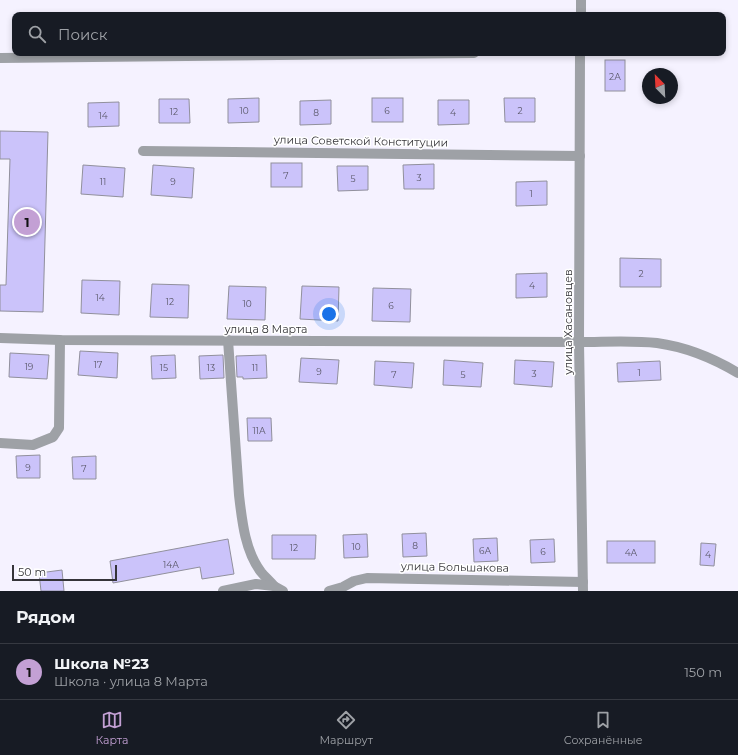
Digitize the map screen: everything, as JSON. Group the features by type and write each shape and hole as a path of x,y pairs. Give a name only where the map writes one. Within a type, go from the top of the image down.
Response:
{"street":[{"path":"581,0 581,12"},
{"path":"0,58 190,56"},
{"name":"улица Хасановцев","path":"580,56 579,342 583,587"},
{"name":"улица Советской Конституции","path":"143,151 580,156"},
{"name":"улица 8 Марта","path":"0,338 60,340 656,343 684,348 724,365 738,374"},
{"path":"0,443 33,445 53,437 59,428 60,340"},
{"path":"228,340 239,495 246,539 253,558 261,572 278,588"},
{"path":"724,365 738,364"},
{"name":"улица Большакова","path":"330,591 342,589 354,581 367,578 583,587"},
{"path":"223,591 256,584 278,588"}],"building":[{"path":"605,60 625,60 625,91 605,91"},
{"path":"259,98 259,122 228,123 228,99"},
{"path":"372,98 403,98 403,122 372,122"},
{"path":"504,98 535,98 535,122 505,122"},
{"path":"159,99 189,99 190,123 159,123"},
{"path":"331,100 331,124 300,125 300,101"},
{"path":"438,100 469,100 469,124 438,125"},
{"path":"119,102 119,126 88,127 88,103"},
{"path":"0,131 48,132 43,312 0,311 0,285 6,285 10,159 0,159"},
{"path":"271,163 302,163 302,187 271,187"},
{"path":"434,164 434,189 404,189 403,165"},
{"path":"83,165 125,168 123,197 81,194"},
{"path":"153,165 194,168 192,198 151,195"},
{"path":"337,166 368,166 368,190 338,191"},
{"path":"547,181 547,205 516,206 516,182"},
{"path":"620,258 661,259 661,287 620,287"},
{"path":"547,273 547,297 516,298 516,274"},
{"path":"82,280 120,281 119,315 81,313"},
{"path":"152,284 189,285 188,318 150,317"},
{"path":"229,286 266,287 265,320 227,319"},
{"path":"302,286 339,287 338,321 300,319"},
{"path":"373,288 411,289 410,322 372,321"},
{"path":"80,351 118,353 117,378 78,375"},
{"path":"10,353 49,355 47,379 9,377"},
{"path":"175,355 176,378 152,379 151,356"},
{"path":"223,355 224,378 200,379 199,356"},
{"path":"266,355 267,378 243,379 243,377 237,377 236,356"},
{"path":"301,358 339,360 337,384 299,382"},
{"path":"444,360 483,363 481,387 443,385"},
{"path":"515,360 554,362 552,387 514,384"},
{"path":"375,361 414,363 412,388 374,385"},
{"path":"660,361 661,380 618,382 617,363"},
{"path":"247,418 271,418 272,441 248,441"},
{"path":"40,455 40,478 17,478 16,456"},
{"path":"96,456 96,479 73,479 72,457"},
{"path":"426,533 427,556 403,557 402,534"},
{"path":"367,534 368,557 344,558 343,535"},
{"path":"272,535 316,535 315,559 272,559"},
{"path":"497,538 498,561 474,562 473,539"},
{"path":"228,539 234,574 202,579 200,567 113,583 110,561"},
{"path":"554,539 555,562 531,563 530,540"},
{"path":"607,541 655,541 655,563 607,563"},
{"path":"701,543 716,544 714,566 700,565"},
{"path":"62,570 64,591 41,591 39,573"}],"place":[{"name":"Школа №23","path":"27,222"}]}
